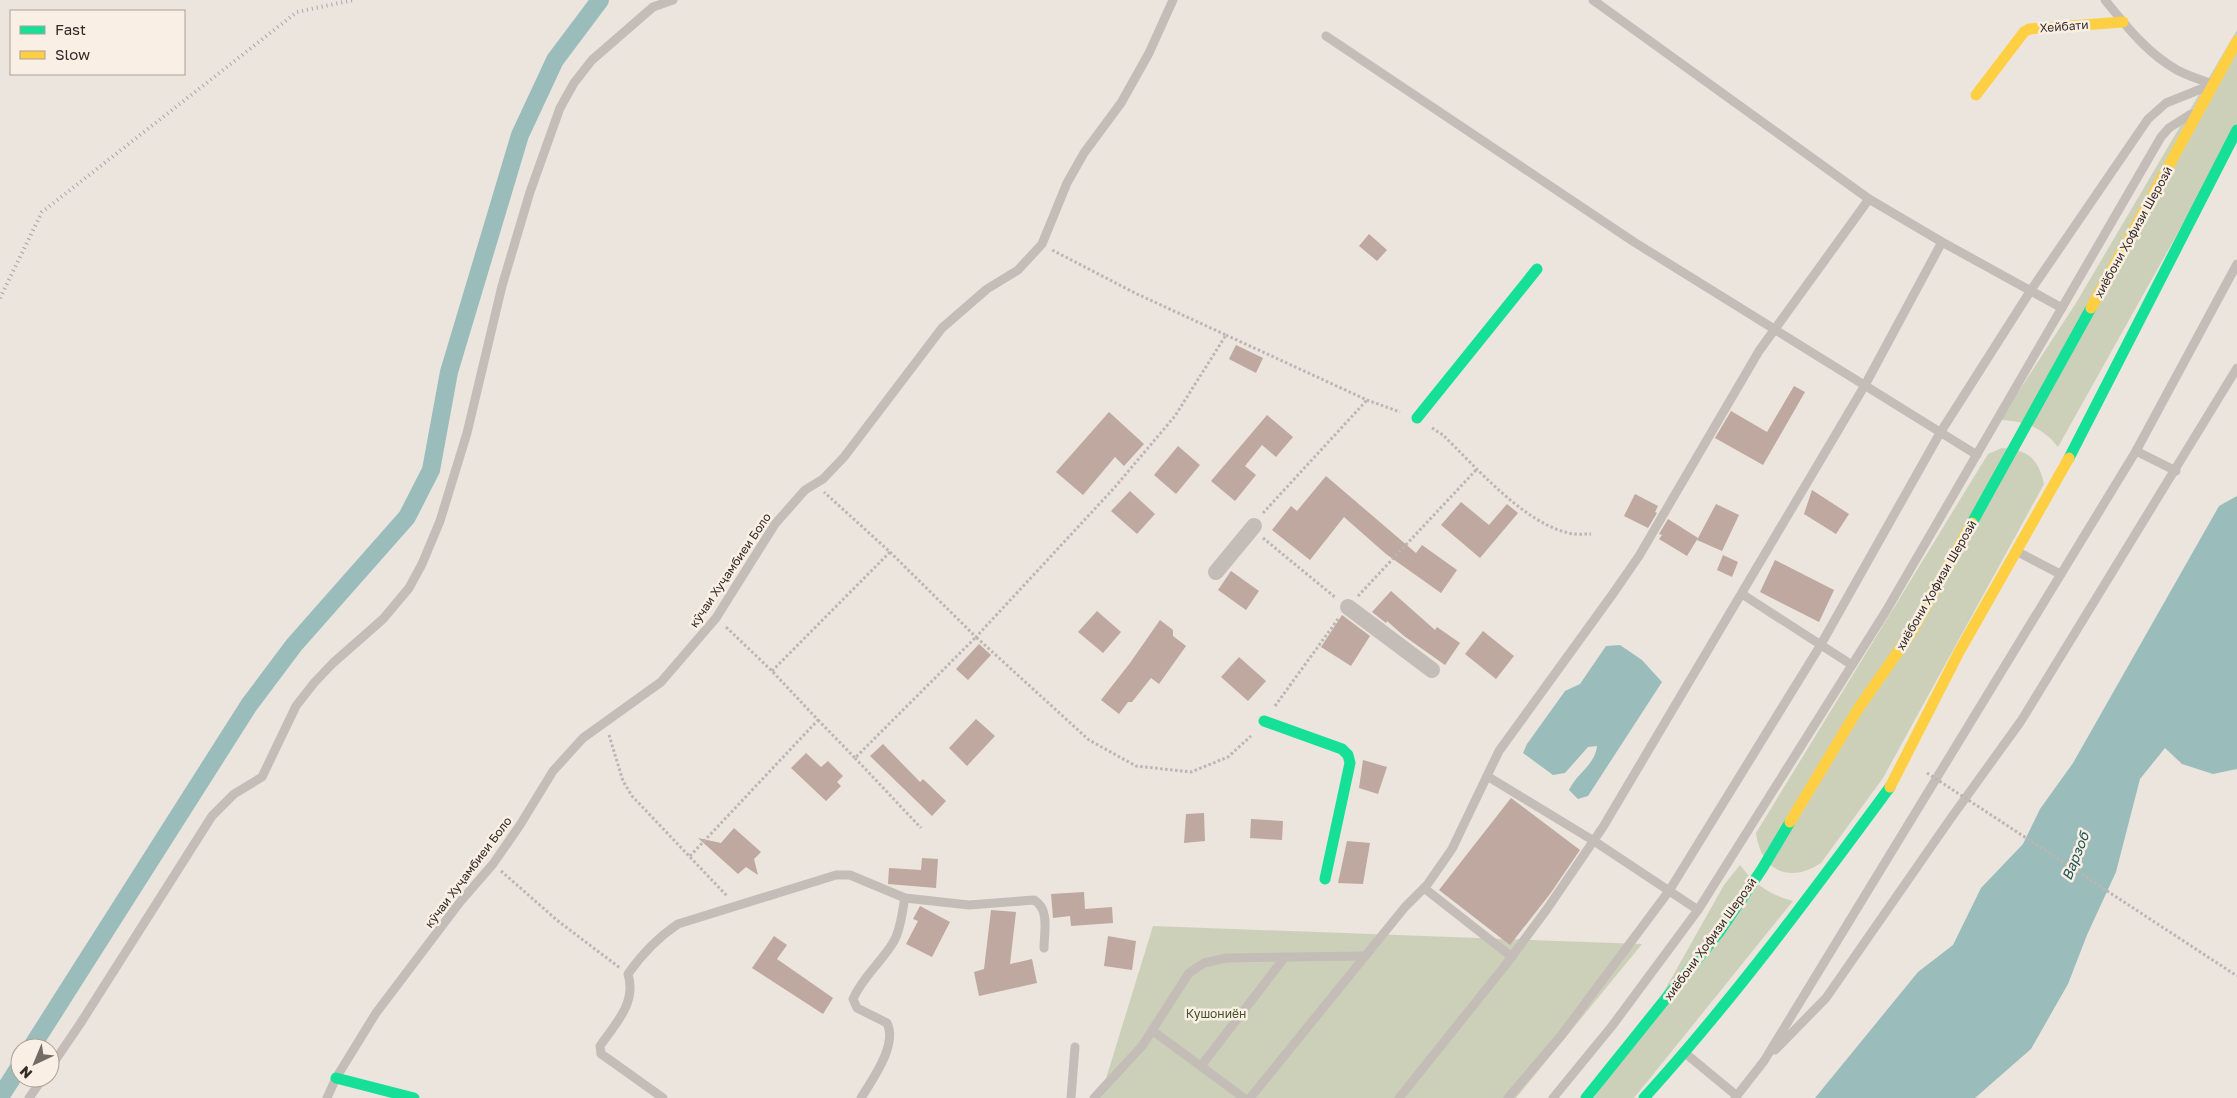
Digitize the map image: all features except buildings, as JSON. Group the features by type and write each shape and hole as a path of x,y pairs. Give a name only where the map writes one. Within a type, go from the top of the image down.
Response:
{"main road":[{"name":"Хейбати","path":"1976,95 2024,32 2029,29 2124,22"},
{"name":"хиёбони Ҳофизи Шерозӣ","path":"1586,1098 1649,1022 1720,931 1762,869 1858,709 1911,633 2237,41"},
{"path":"1644,1098 1685,1053 1785,928 1890,787 1959,652 2055,485 2237,130"},
{"path":"1418,418 1537,269"},
{"path":"1264,721 1342,749 1348,755 1350,763 1326,879"},
{"path":"336,1078 414,1098"}],"street":[{"path":"1216,572 1254,526"},
{"path":"1348,607 1432,670"}],"lane":[{"path":"60,1053 212,816 234,794 262,777 296,706 333,663 383,619 409,588 422,564 440,521 467,433 502,286 530,192 560,108 574,83 592,60 653,7 673,0"},
{"name":"кӯчаи Хуҷамбиеи Боло","path":"327,1098 336,1078 376,1013 460,902 493,864 520,825 553,771 583,738 661,682 716,618 775,524 801,494 824,479 844,457 942,328 987,289 1018,270 1042,244 1067,183 1084,153 1121,103 1149,53 1173,0"},
{"path":"1593,0 1869,198 1942,242 2062,308"},
{"path":"2105,0 2137,39 2177,70 2213,84"},
{"path":"1326,36 1634,242 1977,455"},
{"path":"1508,1098 1560,1037 1669,890 1820,646 1940,433 2031,290 2148,119 2166,103 2213,84"},
{"path":"1553,1098 1612,1026 1698,910 1886,611 2161,137 2181,119 2200,109"},
{"path":"1250,1098 1404,907 1424,888 1452,849 1499,751 1612,596 1638,556 1754,359 1869,198"},
{"path":"1399,1098 1512,957 1594,841 1865,385 1942,242"},
{"path":"1685,1053 1736,1097 1764,1061 2136,451 2237,264"},
{"path":"1764,1061 1826,998 1951,818 2022,721 2237,368"},
{"path":"2136,451 2176,471"},
{"path":"2017,551 2060,574"},
{"path":"1742,594 1852,665"},
{"path":"1487,776 1594,841 1698,910"},
{"path":"663,1098 601,1054 600,1046 626,1008 631,995 631,983 628,974 642,954 663,934 678,924 836,875 850,875 905,898 969,905 1034,900 1041,904 1045,912 1044,948"},
{"path":"1424,888 1512,957"},
{"path":"861,1098 886,1055 890,1028 888,1023 857,1008 853,999 860,983 887,952 895,938 905,898"},
{"path":"1094,1098 1142,1046 1190,973 1204,962 1226,958 1364,956"},
{"path":"1200,1066 1285,957"},
{"path":"1153,1030 1244,1098"},
{"path":"1072,1098 1075,1048"}],"path":[{"path":"855,758 976,637 1115,487 1169,423 1226,335 1137,294 1042,244"},
{"path":"1348,607 1257,532 1254,526 1257,519 1367,400"},
{"path":"815,484 890,552 976,637 1090,740 1136,766 1191,772 1228,757 1264,721 1348,607 1477,468"},
{"path":"772,671 890,552"},
{"path":"716,618 772,671 921,828"},
{"path":"690,856 818,720"},
{"path":"605,722 623,781 627,788 736,906"},
{"path":"1927,773 2237,976"},
{"path":"493,864 558,921 628,974"}],"green space":[{"path":"2237,30 2237,127 2058,447 2046,434 2032,426 2000,420 2076,303"},
{"path":"2002,448 2019,451 2031,457 2039,468 2044,484 1883,778 1821,863 1798,873 1778,870 1770,865 1764,857 1756,833 1988,454"},
{"path":"1740,865 1763,888 1777,896 1793,901 1634,1098 1594,1098 1644,1027 1724,885"},
{"name":"Кушониён","path":"1153,926 1642,944 1516,1098 1100,1098"}],"water":[{"name":"Варзоб","path":"2237,496 2237,769 2213,774 2182,764 2165,748 2140,779 2116,872 2087,935 2068,984 2031,1049 1975,1098 1815,1098 1918,972 1953,945 1981,888 2023,844 2040,809 2073,763 2219,506"},
{"path":"1620,645 1642,660 1662,682 1588,796 1578,799 1569,790 1593,758 1597,746 1588,747 1565,773 1553,775 1523,753 1527,744 1565,691 1580,684 1606,646"}],"waterway":[{"path":"37,1038 249,705 294,645 407,517 431,470 449,372 520,135 555,60 600,0"},
{"path":"0,1097 10,1082"}],"railway":[{"path":"0,298 42,212 297,12 353,0"}],"traffic: fast":[{"path":"2069,458 2237,130"},
{"path":"1417,418 1537,269"},
{"path":"1972,523 2091,308"},
{"path":"1264,721 1342,749 1348,755 1350,763 1325,879"},
{"path":"1644,1098 1740,984 1890,787"},
{"path":"1586,1098 1720,931 1762,869 1790,822"},
{"path":"336,1078 414,1098"}],"traffic: slow":[{"path":"1976,95 2024,32 2029,29 2123,22"},
{"path":"2091,308 2237,41"},
{"path":"1890,787 1959,652 2069,458"},
{"path":"1790,822 1858,709 1911,633 1972,523"}]}
